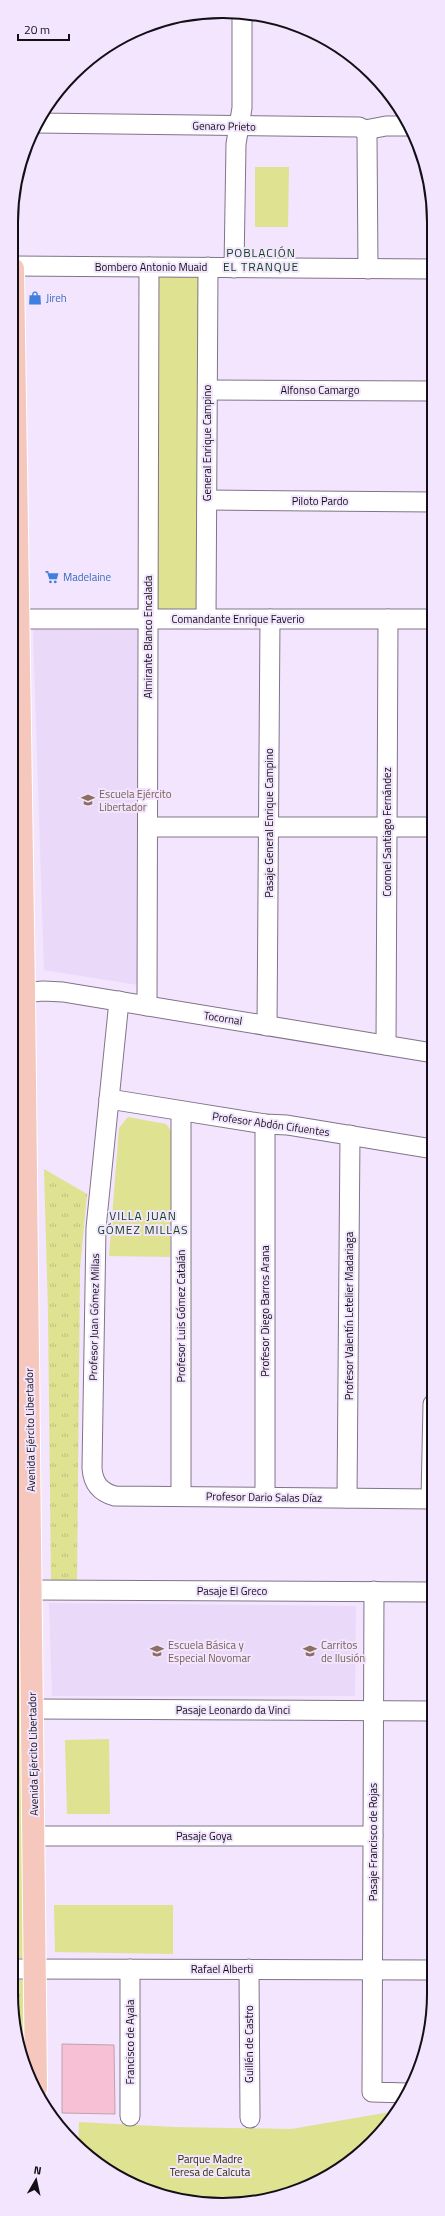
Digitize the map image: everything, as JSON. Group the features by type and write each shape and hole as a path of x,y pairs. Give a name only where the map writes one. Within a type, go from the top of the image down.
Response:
{"main road":[{"name":"Avenida Ejército Libertador","path":"18,560 18,993 32,1590 36,2077"}],"street":[{"path":"234,268 236,144 242,108 242,19"},
{"name":"Genaro Prieto","path":"43,123 359,128 365,130 386,126 403,126"},
{"path":"365,130 367,136 368,269"},
{"name":"Bombero Antonio Muaid","path":"18,266 427,269"},
{"name":"Almirante Blanco Encalada","path":"148,1006 149,267"},
{"name":"General Enrique Campino","path":"206,619 208,267"},
{"name":"Alfonso Camargo","path":"208,390 427,391"},
{"name":"Piloto Pardo","path":"207,500 427,502"},
{"name":"Comandante Enrique Faverio","path":"19,618 427,619"},
{"name":"Pasaje General Enrique Campino","path":"267,1026 270,619"},
{"name":"Coronel Santiago Fernández","path":"386,1045 388,619"},
{"path":"148,827 427,827"},
{"name":"Tocornal","path":"18,993 63,992 427,1052"},
{"name":"Profesor Juan Gómez Millas","path":"99,1488 92,1475 94,1270 98,1197 119,1001"},
{"name":"Profesor Abdón Cifuentes","path":"109,1099 265,1124 287,1125 427,1148"},
{"name":"Profesor Luis Gómez Catalán","path":"181,1111 181,1496"},
{"name":"Profesor Diego Barros Arana","path":"265,1124 265,1497"},
{"name":"Profesor Valentín Letelier Madariaga","path":"347,1498 350,1135"},
{"name":"Profesor Dario Salas Díaz","path":"99,1488 115,1496 427,1499"},
{"name":"Pasaje El Greco","path":"32,1590 427,1592"},
{"name":"Pasaje Francisco de Rojas","path":"374,1592 372,2092 402,2093"},
{"name":"Pasaje Leonardo da Vinci","path":"33,1709 427,1711"},
{"name":"Pasaje Goya","path":"34,1836 373,1836"},
{"name":"Rafael Alberti","path":"18,1969 427,1970"},
{"name":"Francisco de Ayala","path":"130,1969 130,2116"},
{"name":"Guillén de Castro","path":"249,1969 250,2118"}],"shaded area":[{"name":"Escuela Ejército Libertador","path":"137,629 138,985 44,970 33,630"},
{"name":"Escuela Básica y Especial Novomar","path":"49,1603 356,1606 355,1696 52,1696"}],"green space":[{"path":"255,167 289,167 288,227 255,227"},
{"path":"154,277 201,277 201,605 193,611 154,610"},
{"path":"18,1014 26,1958 18,1958"},
{"name":"VILLA JUAN GÓMEZ MILLAS","path":"128,1117 166,1124 172,1132 170,1257 109,1256 119,1128"},
{"path":"44,1169 87,1194 80,1269 77,1580 51,1580 48,1312"},
{"path":"109,1739 110,1814 67,1814 65,1740"},
{"path":"54,1905 173,1905 173,1954 55,1952"},
{"path":"18,1980 24,1980 23,2038 18,2007"},
{"name":"Parque Madre Teresa de Calcuta","path":"389,2112 367,2138 347,2156 325,2171 301,2182 275,2191 236,2198 209,2198 183,2194 157,2187 120,2171 98,2156 78,2138 79,2122 175,2127 291,2129"}],"building":[{"path":"62,2044 114,2045 115,2114 62,2113"}],"place":[{"name":"Jireh","path":"35,298"},
{"name":"Madelaine","path":"52,577"},
{"name":"Escuela Ejército Libertador","path":"88,800"},
{"name":"Escuela Básica y Especial Novomar","path":"157,1651"},
{"name":"Carritos de Ilusión","path":"310,1651"}],"district":[{"name":"POBLACIÓN EL TRANQUE","path":"261,259"},
{"name":"VILLA JUAN GÓMEZ MILLAS","path":"143,1222"}]}
